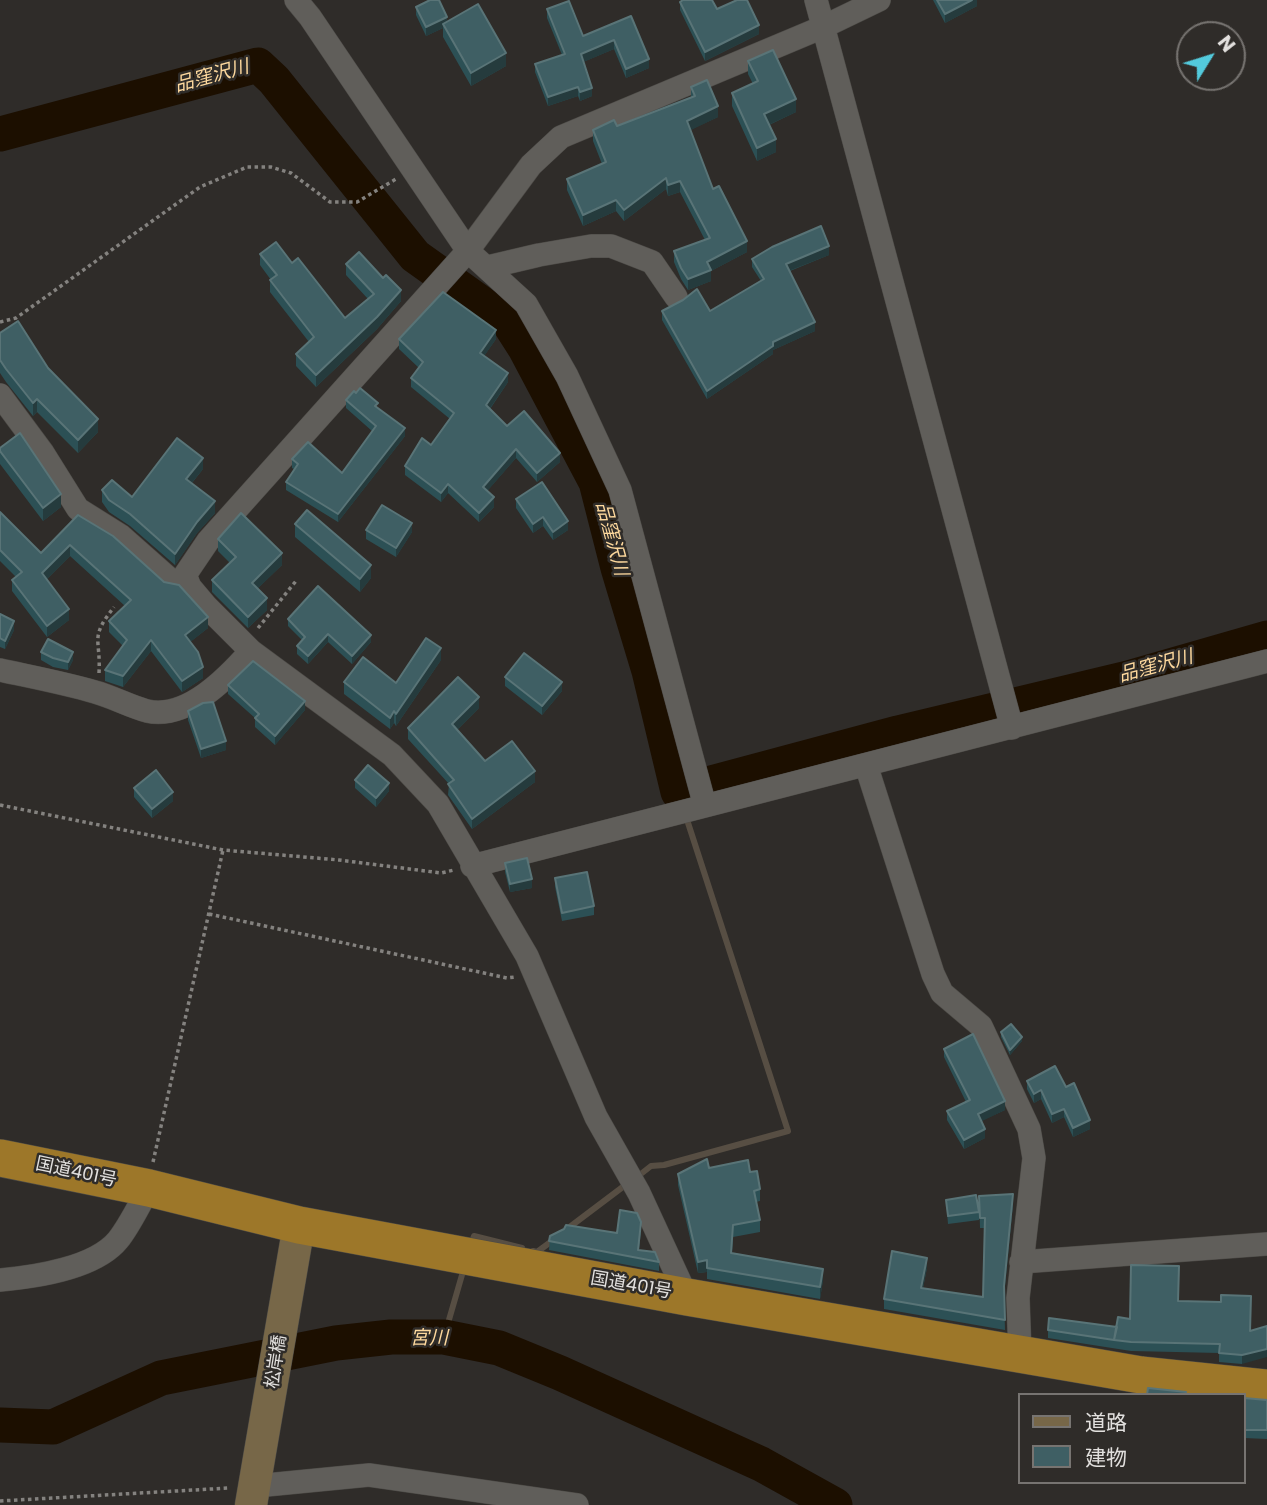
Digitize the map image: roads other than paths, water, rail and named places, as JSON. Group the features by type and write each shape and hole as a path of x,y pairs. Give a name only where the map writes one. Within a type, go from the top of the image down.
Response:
{"highway":[{"name":"国道401号","path":"0,1158 151,1176 297,1237 687,1297 1141,1375 1267,1388"}],"main road":[{"name":"松岸橋","path":"255,1489 297,1237"}],"street":[{"path":"296,0 468,251 526,304 567,376 620,490 705,806"},
{"path":"816,0 1012,728"},
{"path":"687,1297 639,1193 596,1116 527,956 438,804 392,755 247,647 206,606 185,575 208,541 468,251 531,164 561,137 823,27 879,0"},
{"path":"488,267 591,246 611,246 652,262 676,297"},
{"path":"0,395 43,453 78,509 121,536 173,582 188,582"},
{"path":"0,670 95,692 149,711 178,709 197,699 233,671 247,647"},
{"path":"472,866 1267,661"},
{"path":"866,765 933,974 942,993 981,1026 1029,1129 1034,1158 1018,1298 1020,1354"},
{"path":"0,1280 22,1278 94,1260 118,1241 151,1176"},
{"path":"1021,1262 1267,1244"},
{"path":"255,1489 369,1475 577,1505"}],"waterway":[{"name":"品窪沢川","path":"0,134 258,65 274,80 415,256 509,323 525,348 596,482 649,671 678,792 898,733 1128,678 1267,638"},
{"path":"637,1177 651,1166 664,1165 788,1131 678,792"},
{"path":"567,1229 628,1183"},
{"path":"471,1244 474,1236 522,1248"},
{"path":"533,1251 537,1252 556,1238"},
{"path":"444,1337 464,1268"},
{"name":"宮川","path":"0,1425 53,1427 161,1378 336,1343 391,1337 444,1337 499,1348 560,1373 761,1464 835,1505"}]}
